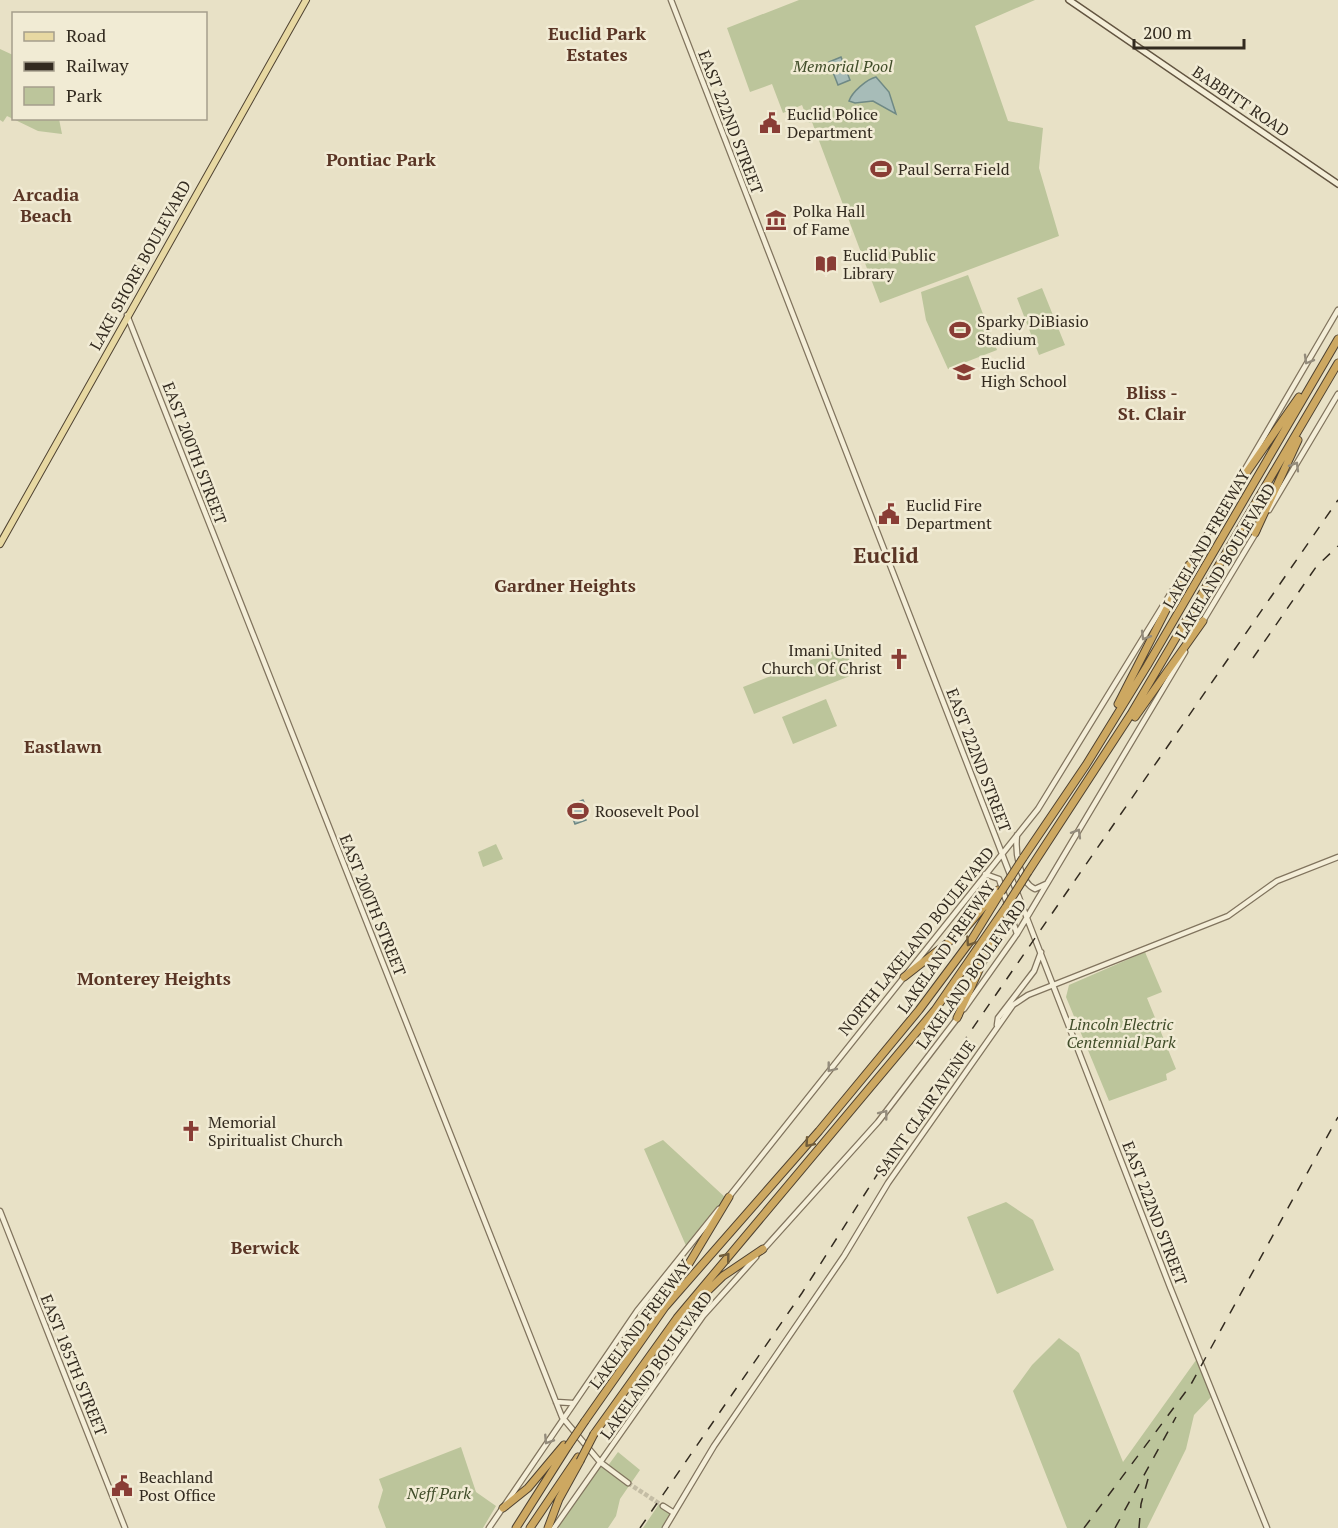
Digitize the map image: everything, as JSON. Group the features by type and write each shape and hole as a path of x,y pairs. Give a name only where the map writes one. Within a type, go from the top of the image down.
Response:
{"highway":[{"name":"LAKELAND FREEWAY","path":"567,1445 665,1307 819,1131 913,1018 972,939 1000,890 1105,733 1177,616 1338,339"},
{"name":"LAKELAND FREEWAY","path":"530,1528 651,1353 733,1249 935,1010 1113,745 1249,518 1338,363"},
{"path":"1224,506 1321,365"},
{"path":"1255,533 1316,399"},
{"path":"1105,733 1189,565"},
{"path":"1113,745 1203,621"},
{"path":"904,977 963,931 1000,890"},
{"path":"957,1018 1006,907"},
{"path":"665,1307 709,1226 729,1197"},
{"path":"651,1353 686,1311 723,1276 763,1249"},
{"path":"503,1508 528,1488 567,1445"},
{"path":"516,1528 567,1445"},
{"path":"548,1528 559,1499 579,1459"}],"main road":[{"name":"LAKE SHORE BOULEVARD","path":"0,544 306,0"},
{"name":"BABBITT ROAD","path":"1069,0 1338,184"}],"street":[{"name":"EAST 222ND STREET","path":"671,0 1170,1287 1267,1528"},
{"name":"NORTH LAKELAND BOULEVARD","path":"489,1528 562,1417 637,1311 1017,836 1065,768 1189,565 1338,310"},
{"name":"EAST 200TH STREET","path":"127,315 562,1417 600,1462 628,1483"},
{"name":"LAKELAND BOULEVARD","path":"554,1528 703,1316 878,1122 1017,934 1338,394"},
{"path":"1017,836 1016,855 1028,884 1035,889 1047,884"},
{"name":"SAINT CLAIR AVENUE","path":"665,1528 714,1446 844,1256 888,1183 997,1027 1019,1000 1053,984 1228,916 1277,881 1338,857"},
{"path":"985,874 999,879 1017,934"},
{"path":"997,1027 998,1018 1037,966 1041,952"},
{"name":"EAST 185TH STREET","path":"0,1211 125,1528"},
{"path":"556,1402 572,1403"},
{"path":"663,1506 674,1513"}],"green space":[{"name":"Memorial Pool","path":"799,0 1035,0 975,26 1008,121 1043,128 1039,168 1059,236 880,303 812,122 809,123 802,105 783,113 772,84 750,92 727,28"},
{"path":"0,49 12,55 12,118 7,116 3,122 0,120"},
{"path":"15,120 59,120 62,134 38,131"},
{"name":"Sparky DiBiasio Stadium","path":"968,275 997,350 948,369 926,320 921,292"},
{"path":"1042,288 1065,345 1039,355 1017,298"},
{"path":"844,647 855,674 754,714 743,687"},
{"path":"826,699 837,726 793,744 782,717"},
{"path":"496,844 503,859 483,867 478,852"},
{"name":"Lincoln Electric Centennial Park","path":"1145,952 1162,992 1147,998 1176,1069 1166,1074 1167,1080 1109,1101 1066,997 1069,985"},
{"path":"663,1140 727,1199 687,1248 644,1149"},
{"path":"1006,1202 1033,1220 1054,1270 997,1294 967,1217"},
{"path":"1059,1338 1079,1353 1123,1462 1199,1356 1214,1394 1194,1415 1186,1449 1147,1528 1067,1528 1013,1391 1032,1365"},
{"name":"Neff Park","path":"461,1447 476,1492 496,1506 483,1528 386,1528 378,1507 383,1490 379,1479"},
{"path":"618,1452 640,1470 620,1499 616,1516 608,1528 560,1528 556,1525 600,1462 607,1467"},
{"path":"659,1504 674,1513 665,1528 643,1528"}],"shaded area":[{"path":"841,57 850,80 838,85 829,62"},
{"path":"876,77 889,92 896,114 873,101 855,103 849,101 860,86"},
{"name":"Roosevelt Pool","path":"583,800 588,810 583,812 586,820 575,824 568,806"}],"tunnel":[{"path":"628,1483 663,1506"}],"railway":[{"path":"640,1528 802,1293 941,1074 1338,500"},
{"path":"1253,658 1316,567 1338,546"},
{"path":"1084,1528 1190,1386 1338,1117"},
{"path":"1115,1528 1176,1417"},
{"path":"1139,1528 1141,1504 1148,1479"}],"place":[{"name":"Euclid Police Department","path":"770,123"},
{"name":"Paul Serra Field","path":"881,169"},
{"name":"Polka Hall of Fame","path":"776,220"},
{"name":"Euclid Public Library","path":"826,264"},
{"name":"Sparky DiBiasio Stadium","path":"960,330"},
{"name":"Euclid High School","path":"964,372"},
{"name":"Euclid Fire Department","path":"889,514"},
{"name":"Imani United Church Of Christ","path":"899,659"},
{"name":"Roosevelt Pool","path":"578,811"},
{"name":"Memorial Spiritualist Church","path":"191,1131"},
{"name":"Beachland Post Office","path":"122,1486"}],"district":[{"name":"Euclid Park Estates","path":"597,44"},
{"name":"Pontiac Park","path":"381,160"},
{"name":"Arcadia Beach","path":"46,205"},
{"name":"Bliss - St. Clair","path":"1152,403"},
{"name":"Euclid","path":"886,555"},
{"name":"Gardner Heights","path":"565,586"},
{"name":"Eastlawn","path":"63,747"},
{"name":"Monterey Heights","path":"154,979"},
{"name":"Berwick","path":"265,1248"}]}
